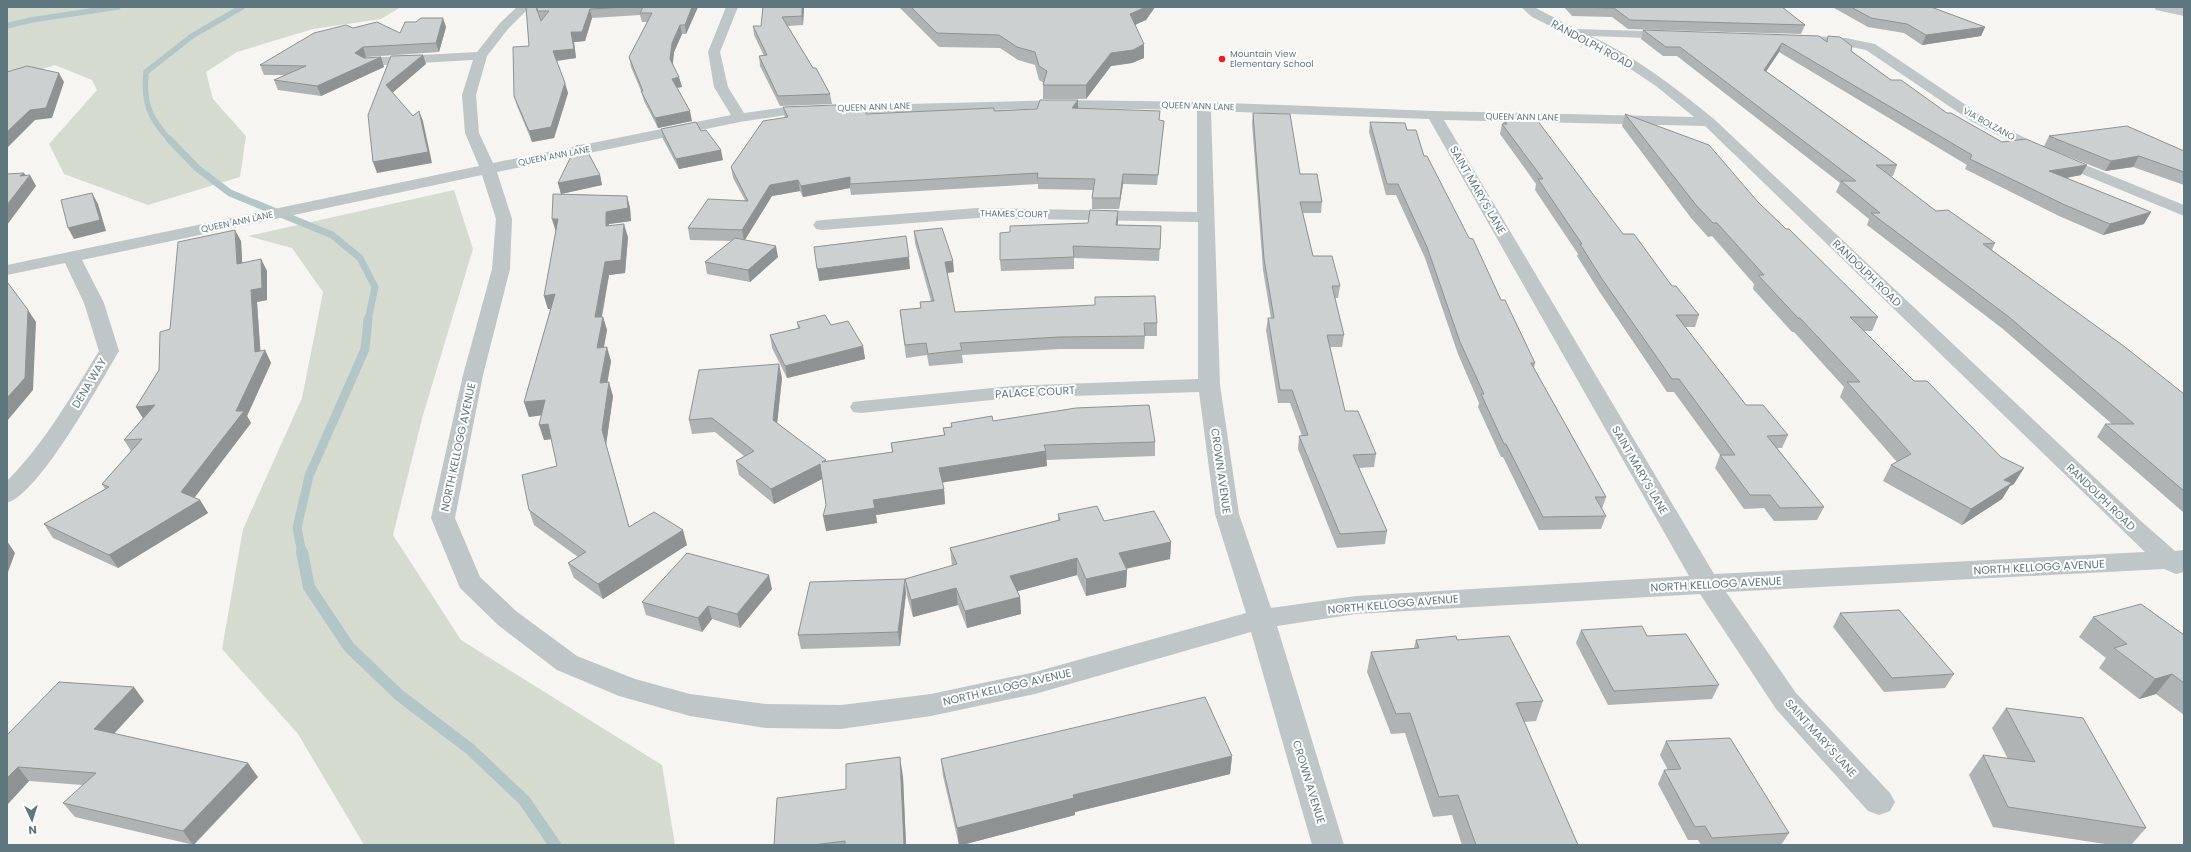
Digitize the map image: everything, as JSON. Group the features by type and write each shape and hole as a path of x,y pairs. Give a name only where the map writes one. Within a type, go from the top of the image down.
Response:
{"street":[{"name":"NORTH KELLOGG AVENUE","path":"524,7 504,26 481,56 469,96 472,133 488,169 504,219 501,269 474,374 443,518 469,582 507,618 567,663 629,688 690,705 766,716 841,717 931,705 1035,683 1261,619 1356,605 1706,584 2179,564"},
{"path":"732,7 714,52 721,87 740,118"},
{"name":"RANDOLPH ROAD","path":"1527,7 1536,14 1616,54 1655,79 1709,122 2128,522 2179,564"},
{"path":"2160,7 2184,12"},
{"path":"1571,31 1689,35"},
{"name":"VIA BOLZANO","path":"1783,39 1830,40 1875,44 1976,118 2041,152 2184,211"},
{"path":"367,62 481,56"},
{"name":"QUEEN ANN LANE","path":"7,270 488,169 740,118 786,112 898,106 1064,104 1204,106 1434,115 1709,122"},
{"name":"CROWN AVENUE","path":"1204,106 1209,385 1227,514 1261,619 1290,724 1328,845"},
{"name":"SAINT MARY'S LANE","path":"1434,115 1706,584 1786,701 1879,802"},
{"name":"THAMES COURT","path":"822,225 977,213 1206,217"},
{"name":"DENA WAY","path":"7,495 32,469 58,434 108,350 94,303 71,256"},
{"name":"PALACE COURT","path":"861,407 1012,392 1209,385"}],"shaded area":[{"path":"7,7 401,7 381,19 313,29 237,52 206,72 213,99 246,136 240,177 148,205 64,174 49,144 97,90 92,80 55,65 7,80"},
{"path":"454,190 473,249 423,415 393,535 461,640 662,765 675,845 364,845 298,734 222,649 243,529 302,398 323,292 292,248 248,236"}],"building":[{"path":"526,7 536,7 537,10 537,7 627,7 590,9 582,32 571,32 574,49 553,51 565,83 551,127 529,131 514,96 513,47 529,46","holes":["537,11 549,11 541,21"]},
{"path":"643,7 692,7 685,25 680,25 672,43 670,59 679,77 672,79 690,111 655,118 641,91 643,91 629,57 652,13 640,13"},
{"path":"763,7 802,7 802,16 782,17 813,68 816,68 830,94 778,96 759,56 767,55 753,26 761,26"},
{"path":"911,7 1146,7 1130,14 1144,44 1133,50 1111,53 1086,85 1043,85 1047,71 1039,66 1035,52 1017,47 999,35 937,33"},
{"path":"1574,7 1782,7 1805,25 1630,20 1614,8"},
{"path":"1851,7 1931,7 1985,27 1926,35 1907,24 1871,18"},
{"path":"421,18 443,18 436,43 363,47 355,53 364,58 381,57 317,86 274,80 306,66 260,65 314,33 346,25 353,28 377,22 400,33 405,22 416,22"},
{"path":"1643,30 1819,36 1827,42 1828,36 1840,37 1852,46 1851,51 1891,80 1901,80 1947,113 1951,113 2002,142 2026,139 2087,165 2049,171 2151,212 2110,224 2065,205 1970,159 1972,155 1782,43 1764,70 1897,165 1876,165 1936,211 1948,210 1995,243 1983,244 2125,347 2184,394 2184,491 2105,424 2134,424 2009,317 1871,213 1880,213 1841,181 1856,181 1680,47 1666,47"},
{"path":"423,55 386,85 413,116 419,111 428,152 373,162 368,115 391,56"},
{"path":"27,66 59,73 46,108 30,110 7,132 7,72"},
{"path":"1040,100 1078,100 1072,108 1160,111 1159,120 1164,121 1158,175 1123,174 1120,198 1092,198 1095,179 1037,178 1038,173 850,184 850,177 801,186 798,180 770,185 742,230 688,228 708,199 748,201 731,167 763,121 788,117 783,107 836,105 841,113 866,111 866,114 994,108 994,111 1037,109"},
{"path":"1253,113 1290,114 1300,174 1317,174 1322,202 1300,202 1313,256 1332,256 1340,286 1332,286 1344,335 1327,335 1345,411 1358,411 1376,454 1353,455 1387,531 1340,534 1299,436 1308,435 1292,390 1280,390 1268,318 1274,318 1264,259"},
{"path":"1625,114 1709,145 1758,202 1786,229 1789,229 1878,317 1850,317 1914,381 1927,381 2001,457 2024,468 2004,480 2012,483 1971,509 1891,465 1911,454 1847,382 1860,382 1758,275 1764,275 1717,223 1713,223 1696,205"},
{"path":"1504,120 1537,120 1623,234 1634,234 1672,286 1676,286 1699,315 1676,315 1746,405 1763,405 1788,435 1767,436 1824,507 1780,508 1770,495 1750,495 1720,455 1735,455 1679,379 1672,379 1602,279 1580,244 1582,244 1538,179 1543,179 1502,124 1507,124"},
{"path":"696,122 701,131 706,130 721,150 676,159 661,129"},
{"path":"1370,122 1405,123 1407,130 1416,130 1424,156 1427,156 1469,238 1473,239 1501,300 1505,300 1535,363 1531,363 1606,497 1595,497 1606,516 1543,517 1506,444 1504,444 1481,394 1484,394 1460,342 1427,247 1398,184 1387,184"},
{"path":"2127,126 2184,151 2184,172 2139,156 2111,161 2049,136"},
{"path":"584,145 600,175 558,183 576,146"},
{"path":"24,173 20,176 30,175 7,205 7,174"},
{"path":"92,193 100,220 68,228 61,200"},
{"path":"553,194 627,196 628,208 606,212 606,226 624,224 621,260 605,262 595,317 603,317 597,348 607,347 600,383 609,382 602,430 629,527 654,512 683,530 598,584 568,563 586,552 529,510 522,475 557,466 548,424 539,425 545,400 524,402 555,294 544,296 558,219 552,219"},
{"path":"1090,210 1118,211 1116,225 1161,226 1160,249 1073,246 1074,257 1000,260 1000,233 1010,232 1010,226 1088,223"},
{"path":"942,228 953,261 945,262 955,312 1095,305 1095,297 1155,296 1157,323 1144,323 1145,336 1059,337 960,343 962,350 928,354 926,343 905,345 900,310 921,308 920,302 934,301 914,231"},
{"path":"235,230 237,264 261,259 262,288 251,290 255,352 265,350 236,411 244,411 181,492 200,500 109,555 44,524 109,487 102,484 142,439 124,440 155,405 136,407 159,370 160,332 170,329 178,242"},
{"path":"906,236 909,257 817,269 814,247"},
{"path":"735,238 776,246 748,270 705,262"},
{"path":"8,283 28,310 25,378 7,398 7,284"},
{"path":"825,315 831,325 848,321 863,346 785,366 770,335 800,328 797,322"},
{"path":"779,364 773,420 826,460 822,462 893,452 891,443 945,435 943,428 952,427 951,423 992,416 993,421 1076,408 1149,405 1155,442 1044,445 1046,451 939,468 944,489 873,500 875,508 823,516 826,505 820,464 771,489 736,461 754,451 712,418 689,420 699,370"},
{"path":"1097,506 1104,521 1154,511 1171,542 1119,553 1127,570 1086,579 1077,558 1010,576 1020,597 965,611 956,588 911,600 905,579 957,564 950,548 1060,520 1058,514"},
{"path":"687,553 769,575 737,614 708,606 698,618 642,602"},
{"path":"905,579 898,632 798,635 810,582"},
{"path":"2141,604 2184,635 2184,683 2172,674 2155,679 2114,648 2127,644 2093,617"},
{"path":"1899,610 1954,674 1892,678 1840,613"},
{"path":"1642,626 1647,636 1686,634 1719,685 1614,691 1581,630"},
{"path":"1456,636 1457,640 1509,636 1543,701 1516,703 1578,845 1476,845 1458,795 1439,797 1410,713 1396,714 1371,652 1419,648 1416,640"},
{"path":"59,682 134,687 94,729 248,763 183,831 63,803 96,773 18,767 7,778 7,735"},
{"path":"1205,697 1232,756 1073,795 1074,798 957,828 941,759"},
{"path":"2006,708 2083,718 2146,828 2008,807 1983,755 2035,762"},
{"path":"1730,738 1789,833 1712,838 1705,826 1695,827 1664,770 1681,769 1666,741"},
{"path":"900,757 904,845 845,845 845,841 813,845 774,845 777,798 846,789 846,764"}],"waterway":[{"path":"7,26 31,20 118,7"},
{"path":"170,140 152,117 149,109 145,83 146,72 192,36 242,7"},
{"path":"169,139 197,168 230,193 332,235 360,258 375,287 368,320"},
{"path":"302,553 297,528 309,476 365,349 368,319"},
{"path":"302,552 309,587 349,647 399,695 470,749 524,800 555,845"}],"place":[{"name":"Mountain View Elementary School","path":"1222,59"}]}
